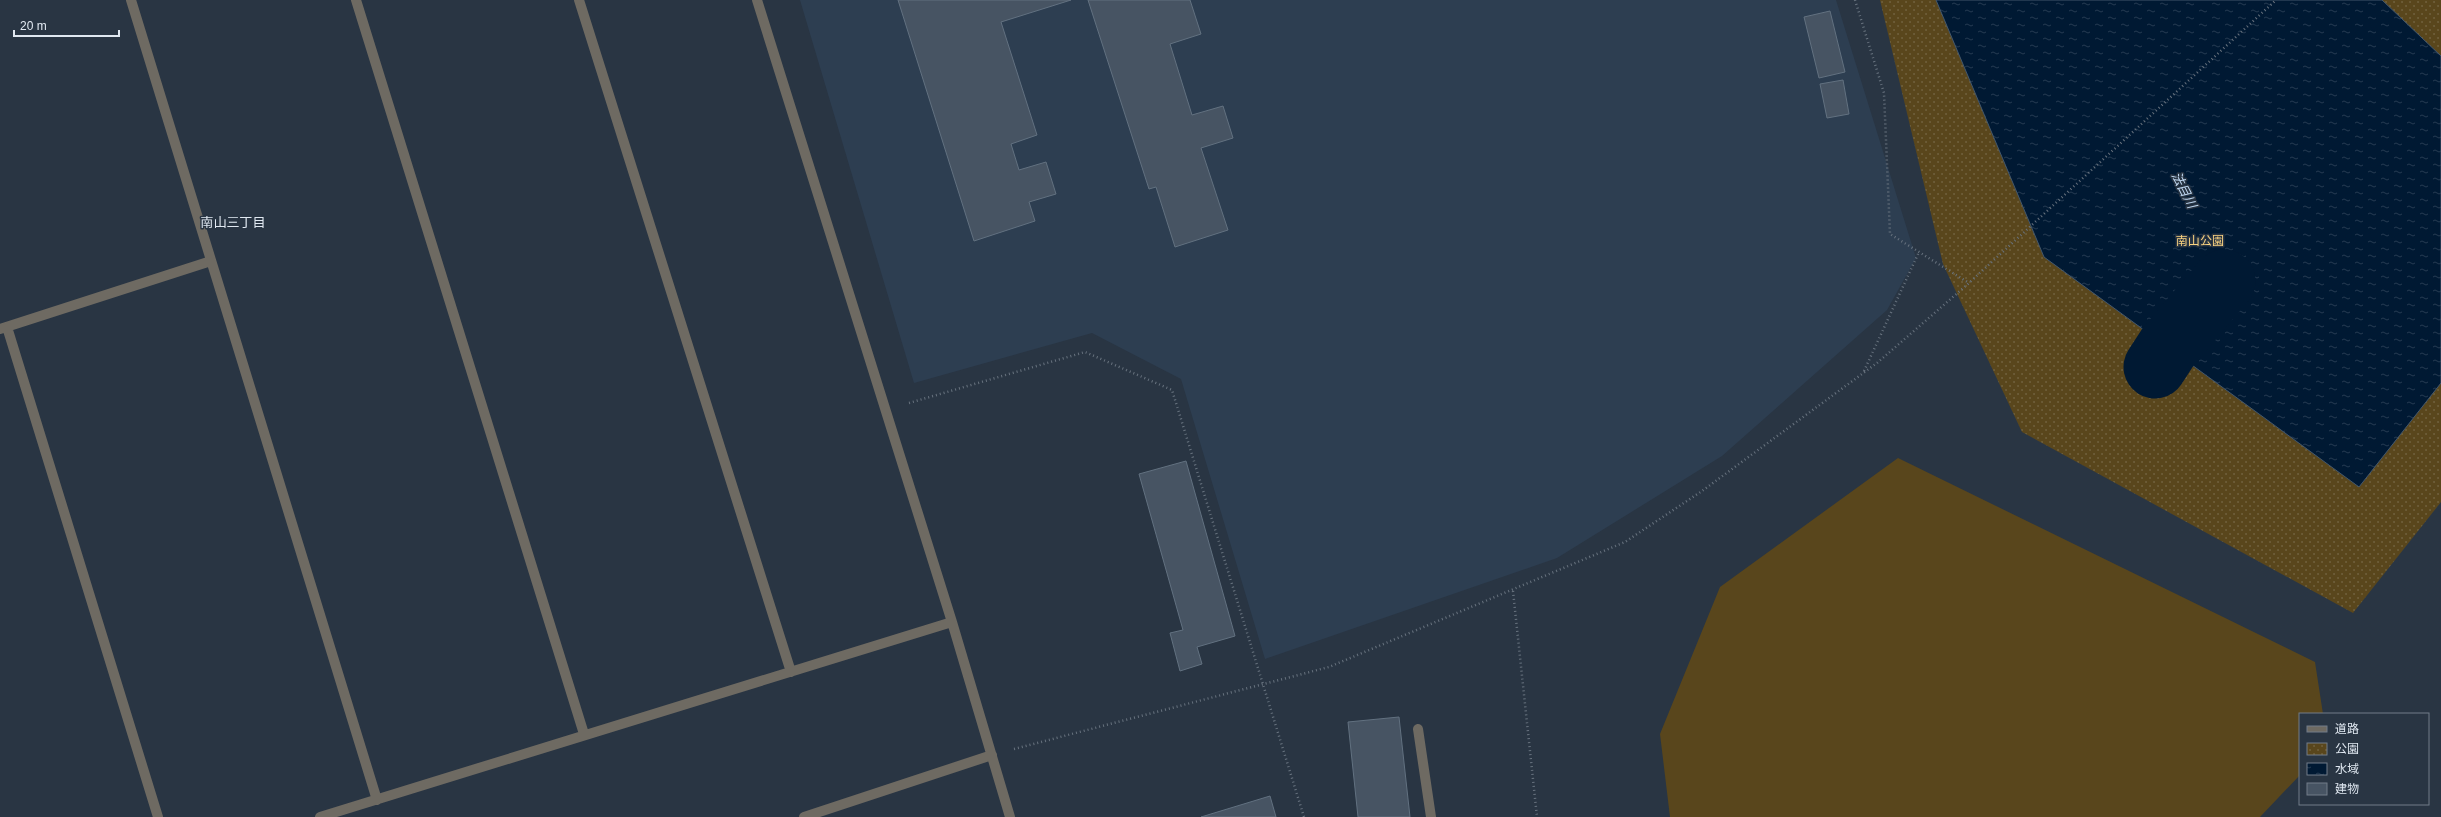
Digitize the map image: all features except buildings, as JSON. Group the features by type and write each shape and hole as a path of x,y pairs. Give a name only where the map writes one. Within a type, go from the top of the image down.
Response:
{"street":[{"path":"131,0 377,800"},
{"path":"356,0 584,734"},
{"path":"578,0 792,672"},
{"path":"757,0 952,622 1010,817"},
{"path":"158,817 4,328 211,261"},
{"path":"320,817 584,734 792,672 952,622"},
{"path":"1418,729 1431,817"},
{"path":"804,817 992,755"}],"path":[{"path":"1855,0 1884,93 1890,234 1969,283"},
{"path":"992,755 1329,667 1513,591 1625,542 1702,491 1864,373 1969,283 2276,0"},
{"path":"1864,373 1919,252"},
{"path":"885,410 1085,352 1172,390 1304,817"},
{"path":"1513,591 1537,817"}],"shaded area":[{"path":"800,0 1836,0 1916,258 1887,310 1722,456 1557,558 1265,659 1181,379 1092,333 914,383"}],"green space":[{"name":"南山公園","path":"1880,0 2441,0 2441,502 2353,613 2022,432 1943,264"},
{"path":"1898,458 2315,662 2323,713 2299,713 2299,776 2260,817 1670,817 1660,734 1720,587"}],"water":[{"name":"南山公園","path":"1936,0 2382,0 2441,56 2441,383 2359,487 2044,257"}],"waterway":[{"name":"法目川","path":"2155,367 2168,347 2224,281"}],"district":[{"name":"南山三丁目","path":"233,222"}]}
